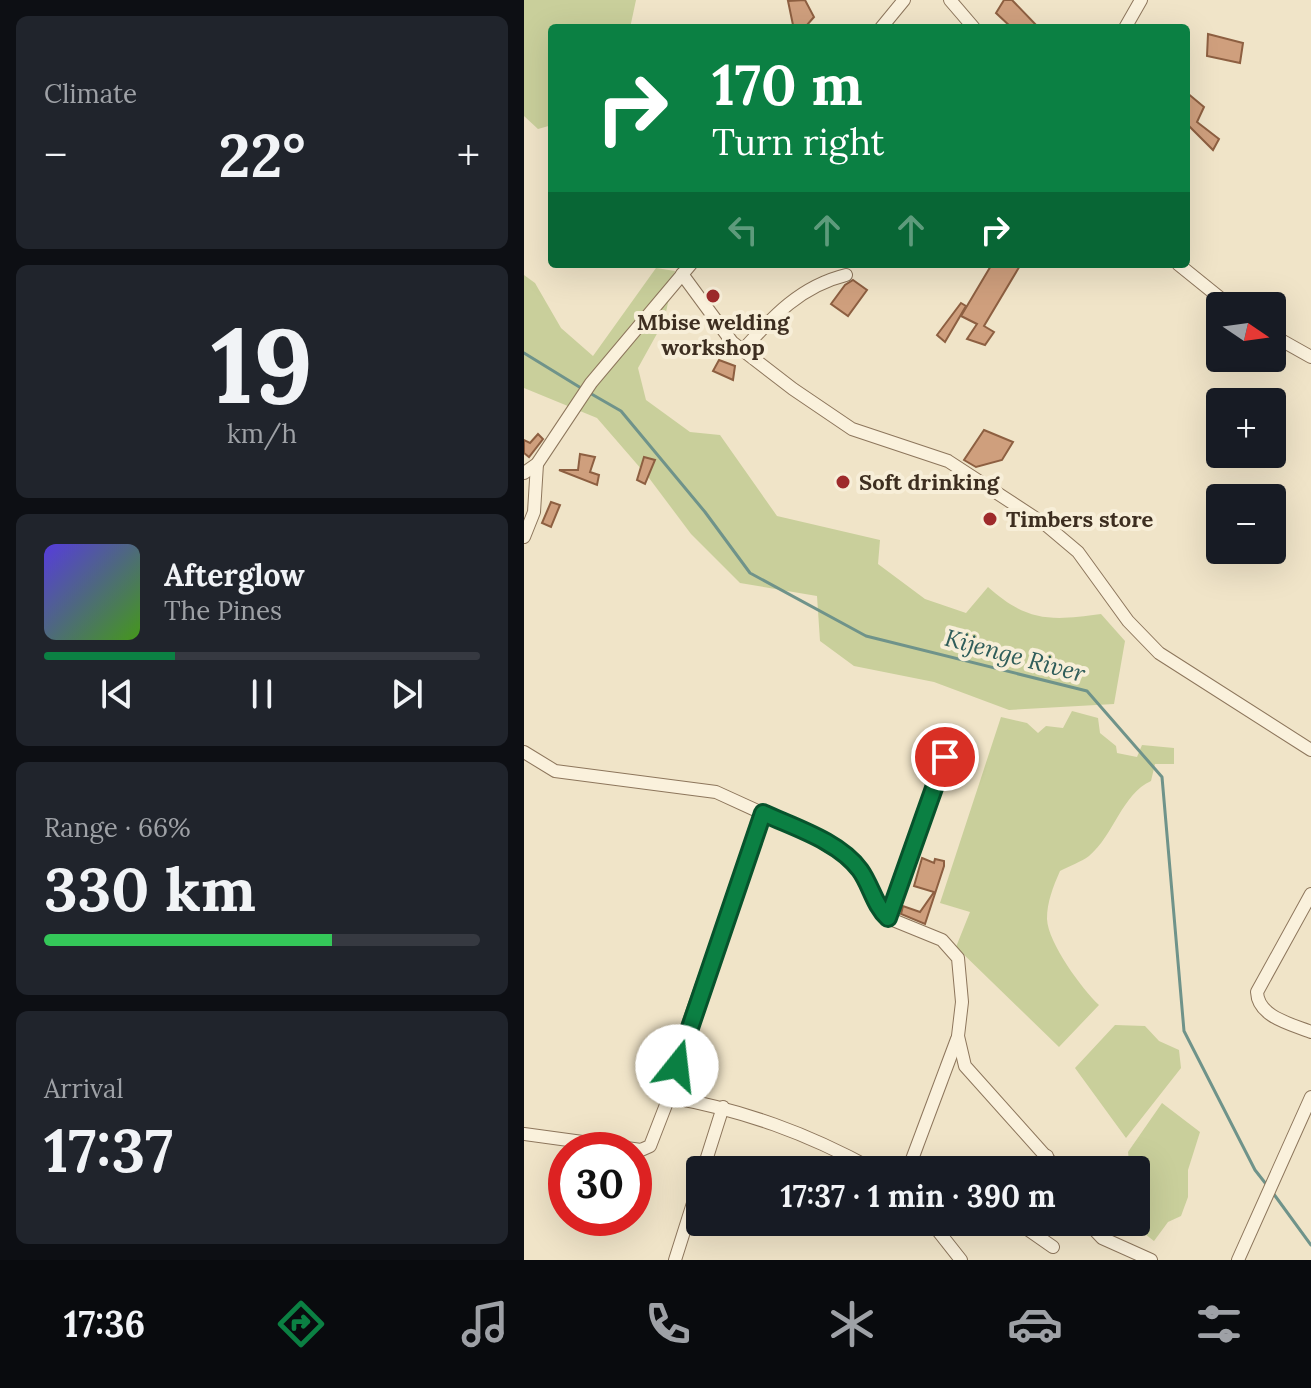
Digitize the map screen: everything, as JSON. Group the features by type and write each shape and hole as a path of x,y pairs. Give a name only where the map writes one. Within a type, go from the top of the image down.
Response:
{"street":[{"path":"884,24 904,0"},
{"path":"950,0 971,24"},
{"path":"1127,24 1141,0"},
{"path":"1183,268 1213,292"},
{"path":"524,473 537,464 591,383 687,269 725,333 743,350 846,425 948,461 1046,525 1078,552 1128,621 1159,653 1311,750"},
{"path":"743,350 781,310 809,287 846,275"},
{"path":"1286,343 1311,357"},
{"path":"524,537 534,512 537,464"},
{"path":"524,752 555,771 617,781 692,787 716,792 763,813 810,835 848,858 860,869 881,911 888,918 942,940 958,958 962,1002 958,1036 913,1156"},
{"path":"888,918 945,757"},
{"path":"524,1134 641,1150 650,1146 669,1097 684,1035 763,813"},
{"path":"1311,894 1257,992 1257,1001 1265,1012 1311,1032"},
{"path":"958,1036 965,1066 1002,1111 1047,1156"},
{"path":"669,1097 723,1107 821,1140 849,1156"},
{"path":"1238,1260 1311,1097"},
{"path":"707,1156 723,1107"},
{"path":"675,1260 686,1225"},
{"path":"942,1236 961,1260"},
{"path":"1037,1236 1053,1247"},
{"path":"1100,1236 1151,1260"}],"green space":[{"path":"524,0 636,0 631,24 548,24 548,126 538,129 524,116"},
{"path":"656,268 675,271 664,321 638,368 646,400 690,432 720,435 777,516 880,540 878,564 925,599 966,613 988,587 1015,607 1040,616 1068,618 1101,614 1125,641 1114,704 1009,710 934,682 854,666 820,641 817,596 740,583 691,534 649,478 597,418 524,388 524,275 535,283 561,328 593,356"},
{"path":"1072,711 1098,718 1100,733 1116,746 1117,753 1137,757 1142,745 1174,748 1174,764 1155,764 1151,781 1133,795 1098,847 1086,858 1060,871 1055,883 1048,907 1049,929 1067,965 1099,1005 1059,1047 956,947 970,912 940,903 1001,717 1027,723 1038,733 1046,726 1063,728"},
{"path":"1115,1025 1145,1026 1159,1041 1179,1050 1181,1068 1126,1138 1075,1068"},
{"path":"1162,1103 1200,1132 1188,1170 1188,1197 1181,1216 1168,1222 1154,1241 1148,1236 1150,1236 1150,1156 1128,1156 1128,1152"}],"building":[{"path":"805,0 814,17 808,24 793,24 788,1"},
{"path":"1004,0 1012,0 1035,24 1008,24 996,13"},
{"path":"1208,34 1243,43 1240,63 1207,56"},
{"path":"1190,95 1204,107 1197,122 1219,139 1213,150 1190,127"},
{"path":"990,268 1019,268 984,326 994,332 985,345 967,339 977,324 961,316"},
{"path":"853,280 867,290 848,316 831,304 845,285"},
{"path":"961,303 966,306 945,342 937,335"},
{"path":"719,360 735,366 733,380 713,371"},
{"path":"984,430 1013,442 1002,460 976,467 964,460"},
{"path":"538,434 543,439 529,457 524,453 524,440 530,443"},
{"path":"580,454 595,457 590,472 599,475 597,485 559,470 578,470"},
{"path":"644,457 655,460 645,484 637,480"},
{"path":"551,502 560,505 551,527 542,523"},
{"path":"922,858 934,863 935,859 944,861 925,924 901,914 903,906 920,912 934,892 914,886"}],"waterway":[{"name":"Kijenge River","path":"524,353 581,388"},
{"name":"Kijenge River","path":"588,392 621,411 705,512 750,573 866,636 1087,691 1162,777 1184,1031 1255,1170 1266,1184"},
{"name":"Kijenge River","path":"1273,1193 1311,1245"}],"place":[{"name":"Mbise welding workshop","path":"713,296"},
{"name":"Soft drinking","path":"843,482"},
{"name":"Timbers store","path":"990,519"}],"route":[{"path":"677,1066 684,1035 763,813 810,835 848,858 860,869 881,911 888,918 945,757"}]}
